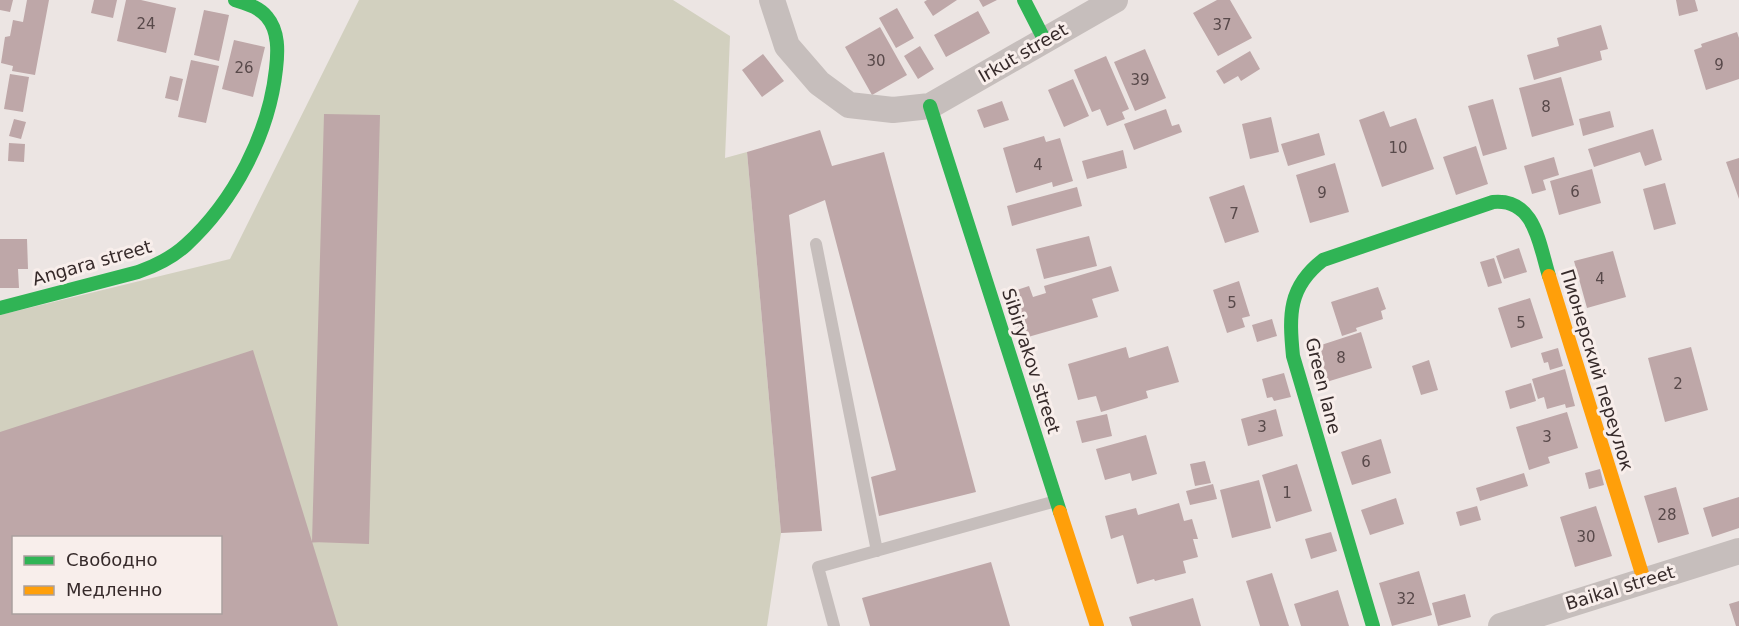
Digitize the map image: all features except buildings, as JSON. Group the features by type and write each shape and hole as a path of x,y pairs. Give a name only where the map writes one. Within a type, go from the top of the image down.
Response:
{"street":[{"name":"Angara street","path":"0,308 152,267 180,251 192,240 227,196 253,149 272,98 276,64 276,34 272,24 259,9 235,0"},
{"path":"772,0 787,46 819,84 849,105 893,110 930,106"},
{"path":"1024,0 1045,41"},
{"name":"Irkut street","path":"930,106 1116,0"},
{"name":"Sibiryakov street","path":"930,106 1097,626"},
{"name":"Пионерский переулок","path":"1487,203 1503,201 1516,204 1528,215 1533,225 1644,580"},
{"name":"Green lane","path":"1374,626 1293,356 1291,318 1295,290 1309,269 1323,260 1487,203"},
{"name":"Baikal street","path":"1501,626 1739,551"}],"lane":[{"path":"816,244 877,551"},
{"path":"834,626 818,567 1057,500"}],"shaded area":[{"path":"359,0 673,0 730,36 725,158 747,152 781,533 767,626 0,626 0,315 230,259"}],"traffic: fast":[{"path":"0,308 138,272 157,264 186,245 219,208 234,187 257,142 266,118 277,62 277,42 271,23 257,8 235,0"},
{"path":"1024,0 1045,41"},
{"path":"930,106 1060,512"},
{"path":"1373,626 1293,356 1291,328 1293,303 1297,291 1311,270 1323,260 1493,202 1518,207 1527,215 1538,237 1549,276"}],"traffic: slow":[{"path":"1549,276 1644,580"},
{"path":"1060,512 1097,626"}]}
